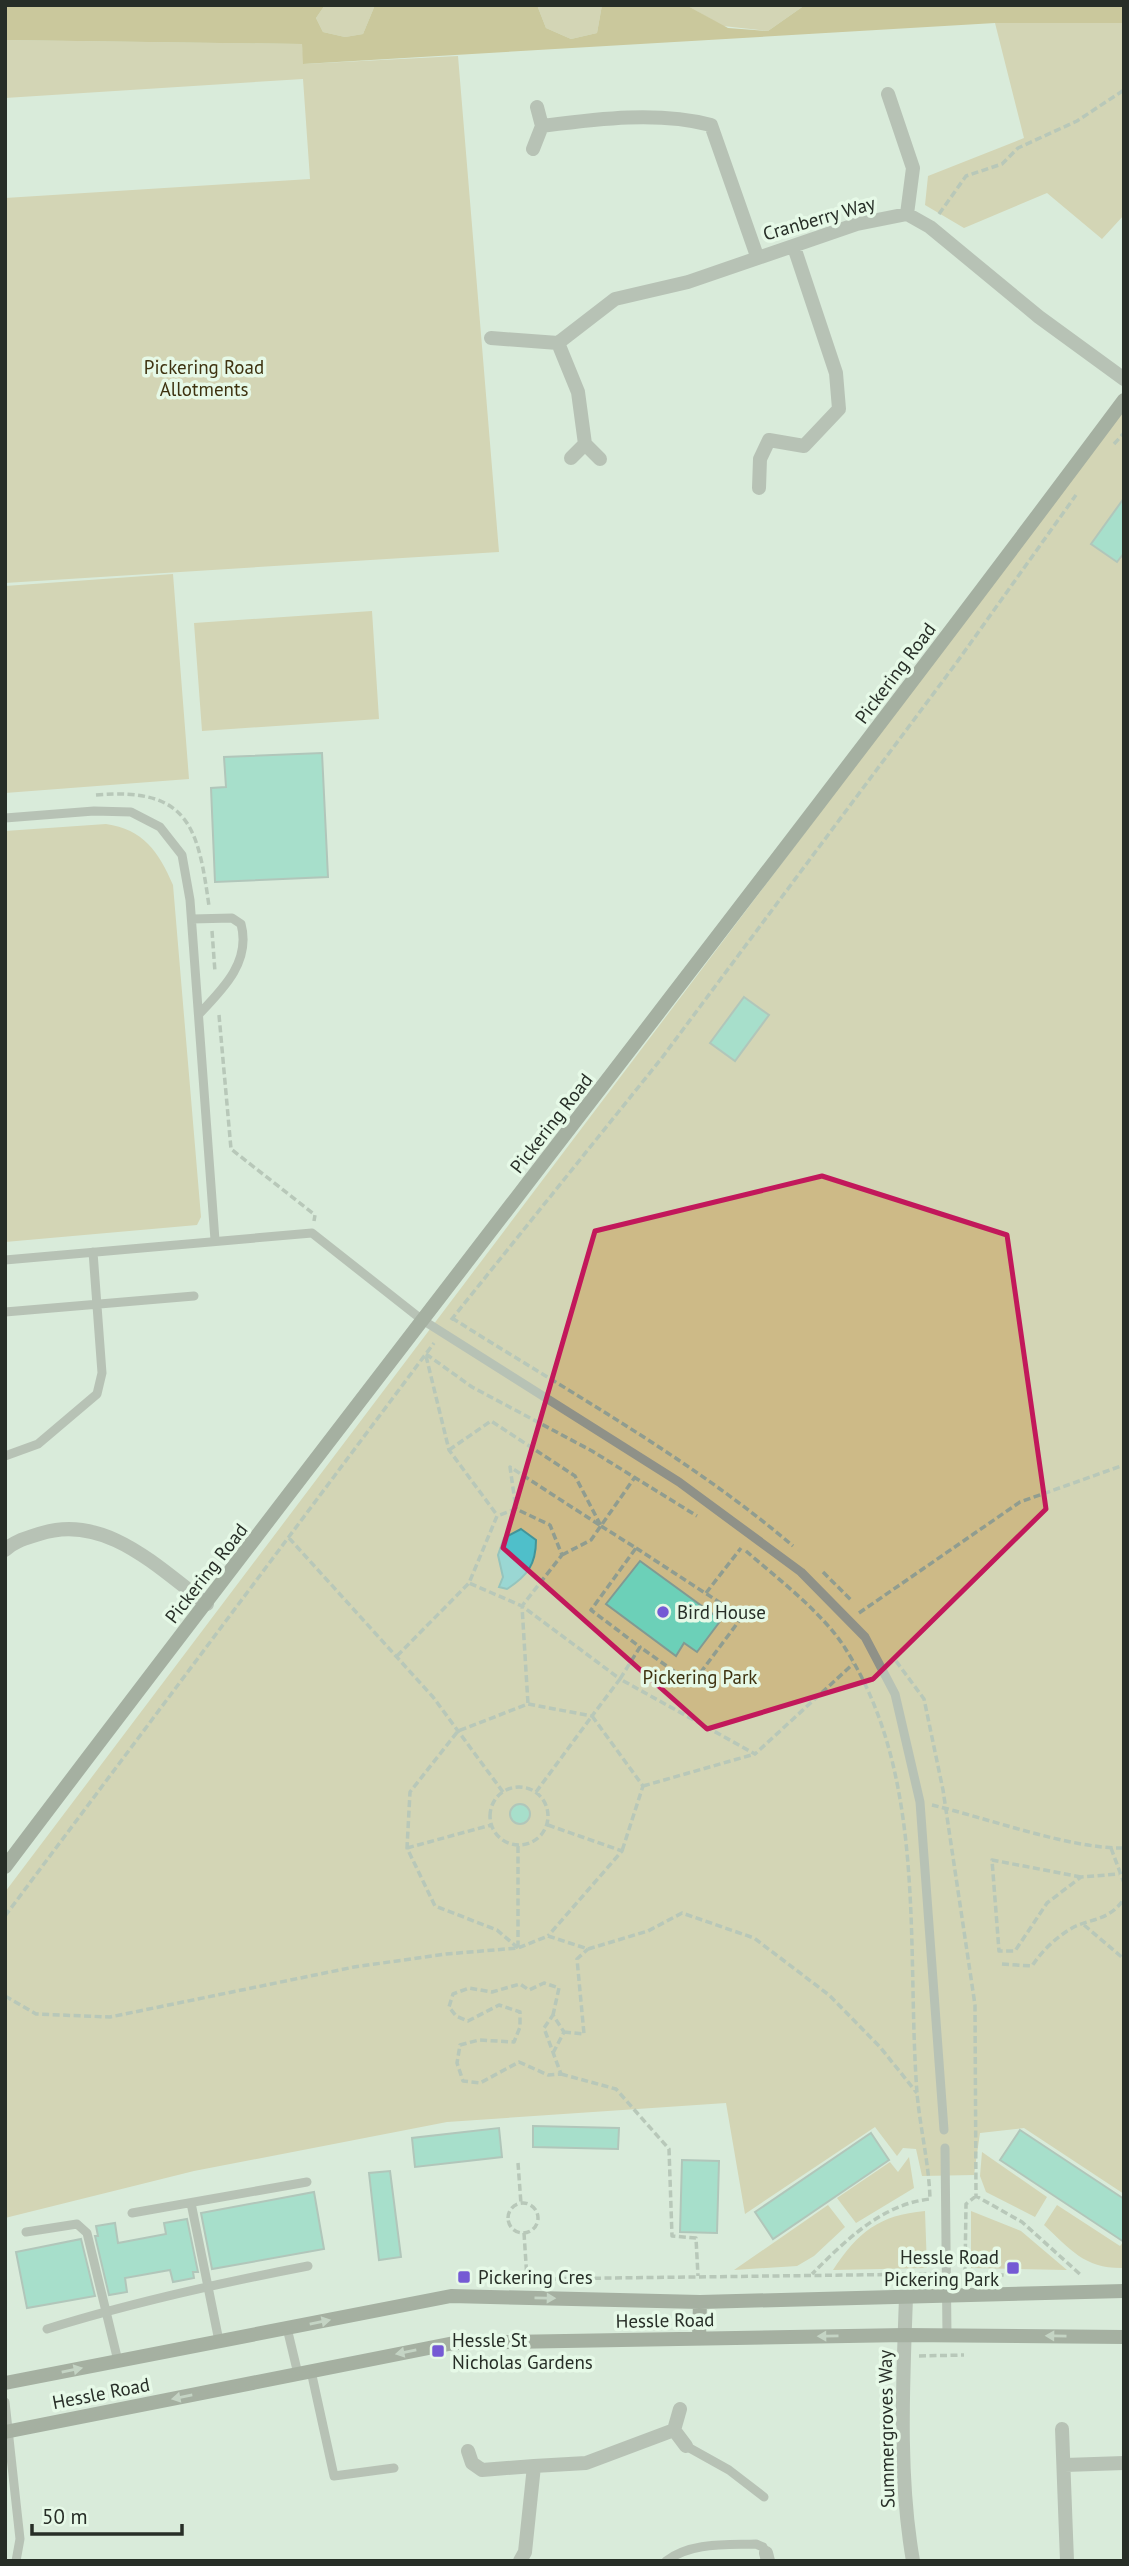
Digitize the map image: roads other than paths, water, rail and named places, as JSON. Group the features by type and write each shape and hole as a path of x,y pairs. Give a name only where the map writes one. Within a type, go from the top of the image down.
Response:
{"street":[{"path":"888,94 913,168 907,214"},
{"path":"533,149 541,126 537,107"},
{"path":"541,126 592,119 684,118 711,125 757,256"},
{"name":"Cranberry Way","path":"558,343 615,299 688,282 757,256 794,247 857,224 907,214 930,227 1040,317 1124,379"},
{"path":"759,488 760,459 769,440 804,446 839,409 836,373 794,247"},
{"path":"491,338 558,343 578,392 585,444 600,459"},
{"name":"Pickering Road","path":"5,1867 421,1319 584,1114 1124,400"},
{"path":"571,458 585,444"},
{"path":"5,1550 11,1544 56,1528 90,1528 122,1542 207,1604"},
{"name":"Hessle Road","path":"5,2383 451,2296 699,2302 1124,2291"},
{"name":"Summergroves Way","path":"906,2297 906,2523 914,2561"},
{"path":"699,2302 699,2338"},
{"name":"Hessle Road","path":"8,2432 454,2343 905,2335 1124,2337"},
{"path":"674,2430 680,2409"},
{"path":"1062,2429 1067,2561"},
{"path":"674,2430 685,2446"},
{"path":"468,2451 472,2463 482,2470 586,2463 674,2430"},
{"path":"1065,2465 1124,2463"},
{"path":"520,2561 525,2552 534,2466"}],"lane":[{"path":"5,818 94,811 131,812 160,827 181,855 192,919 215,1240"},
{"path":"192,919 232,918 242,924 246,940 244,955 232,975 199,1014"},
{"path":"5,1260 312,1233 421,1319 679,1482 801,1572 865,1637 895,1694 920,1802 944,2130"},
{"path":"5,1456 38,1444 97,1394 102,1373 93,1252"},
{"path":"5,1312 194,1296"},
{"path":"945,2148 947,2335"},
{"path":"132,2213 307,2182"},
{"path":"191,2203 219,2341"},
{"path":"26,2232 77,2224 87,2233 118,2361"},
{"path":"47,2329 106,2311 208,2286 308,2266"},
{"path":"287,2328 305,2372 334,2476 394,2468"},
{"path":"5,2402 20,2539 16,2561"},
{"path":"685,2446 729,2470 764,2497"},
{"path":"666,2561 676,2553 701,2546 756,2544 763,2547 767,2557"}],"water":[{"path":"521,1529 536,1540 532,1563 514,1584 507,1589 499,1587 503,1577 498,1555 504,1538"}],"place":[{"name":"Bird House","path":"663,1612"},
{"name":"Hessle Road Pickering Park","path":"1013,2268"},
{"name":"Pickering Cres","path":"464,2277"},
{"name":"Hessle St Nicholas Gardens","path":"438,2351"}],"park label":[{"name":"Pickering Road Allotments","path":"204,378"},
{"name":"Pickering Park","path":"700,1677"}]}
